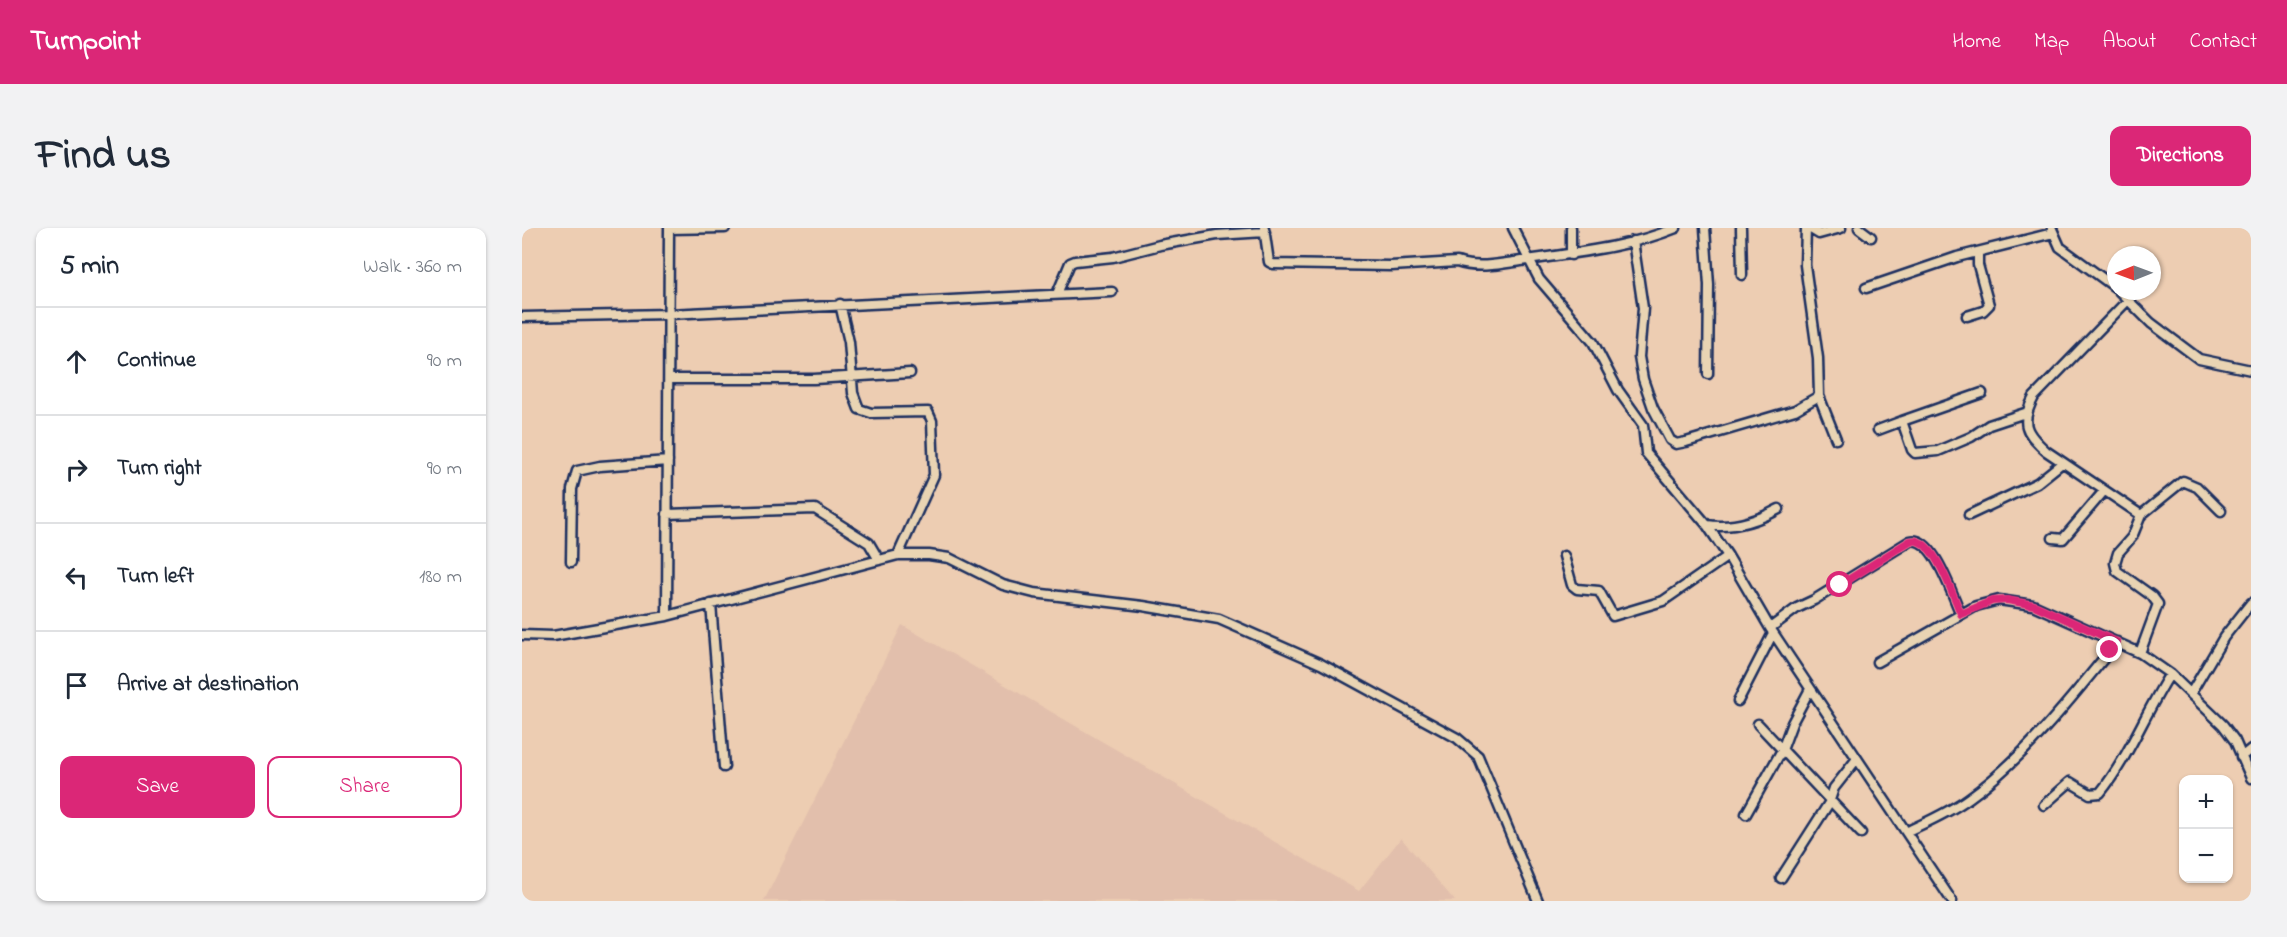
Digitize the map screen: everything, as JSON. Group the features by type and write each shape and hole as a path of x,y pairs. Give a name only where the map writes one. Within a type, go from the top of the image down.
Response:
{"street":[{"path":"667,616 669,229 725,228"},
{"path":"1571,228 1571,255"},
{"path":"1057,294 1070,263 1075,261 1113,257 1160,244 1217,235 1264,230 1269,262 1273,264 1391,266 1457,262 1467,266 1571,255 1633,241 1676,228"},
{"path":"1705,228 1709,285 1708,374"},
{"path":"1741,228 1742,275"},
{"path":"1836,439 1819,396 1818,358 1805,265 1808,228 1819,234 1841,228"},
{"path":"1859,228 1871,237"},
{"path":"1516,230 1551,296 1593,342 1617,390 1643,424 1646,453 1707,525 1771,630 1856,760 1908,831 1952,901"},
{"path":"1866,288 1928,266 2052,230 2060,247 2107,282"},
{"path":"1633,241 1643,308 1639,357 1643,379 1653,408 1670,440 1676,444 1686,442 1795,410 1819,396"},
{"path":"1967,316 1983,311 1989,304 1978,265 1978,252"},
{"path":"522,317 669,314 840,303 1113,292"},
{"path":"2141,515 2062,464 2035,441 2025,421 2025,413 2034,397 2128,300 2151,322 2199,359 2251,370"},
{"path":"840,303 849,342 851,377 856,403 862,411 871,413 928,412 931,415 935,457 934,475 898,555"},
{"path":"669,379 851,377 910,373"},
{"path":"1878,430 1982,393"},
{"path":"1902,421 1912,450 1915,453 1929,453 1948,447 1989,425 2025,413"},
{"path":"571,562 572,489 577,471 600,466 668,461"},
{"path":"1969,515 2037,483 2062,464"},
{"path":"2140,653 2158,604 2152,596 2117,571 2115,563 2118,553 2132,537 2141,515 2182,481 2197,487 2220,511"},
{"path":"2053,538 2062,539 2104,491"},
{"path":"667,514 815,509 869,543 879,560"},
{"path":"1707,525 1718,527 1751,521 1779,509"},
{"path":"1738,701 1771,630 1800,606 1910,541 1917,540 1923,543 1940,565 1961,614"},
{"path":"522,635 554,636 667,616 898,555 949,558 1003,585 1034,592 1143,606 1219,619 1322,664 1457,738 1478,756 1538,901"},
{"path":"1564,556 1572,585 1577,589 1599,591 1613,616 1663,601 1728,556"},
{"path":"1877,662 1961,614 1992,601 2007,600 2034,605 2140,653 2170,674 2223,724 2235,741 2251,778"},
{"path":"2191,693 2224,637 2251,603"},
{"path":"711,604 724,767"},
{"path":"1908,831 1942,815 1982,789 2039,734 2117,642"},
{"path":"2043,805 2070,782 2090,794 2100,793 2127,754 2170,674"},
{"path":"1746,814 1782,750 1792,723 1810,689"},
{"path":"1758,724 1861,833"},
{"path":"2241,757 2251,749"},
{"path":"1781,878 1830,800 1834,788 1856,760"}],"shaded area":[{"path":"902,625 1359,891 1401,838 1455,901 764,901"}],"route":[{"path":"1840,585 1910,541 1917,540 1923,543 1940,565 1961,614 1977,606 1999,600 2034,605 2117,642 2110,650"}]}
